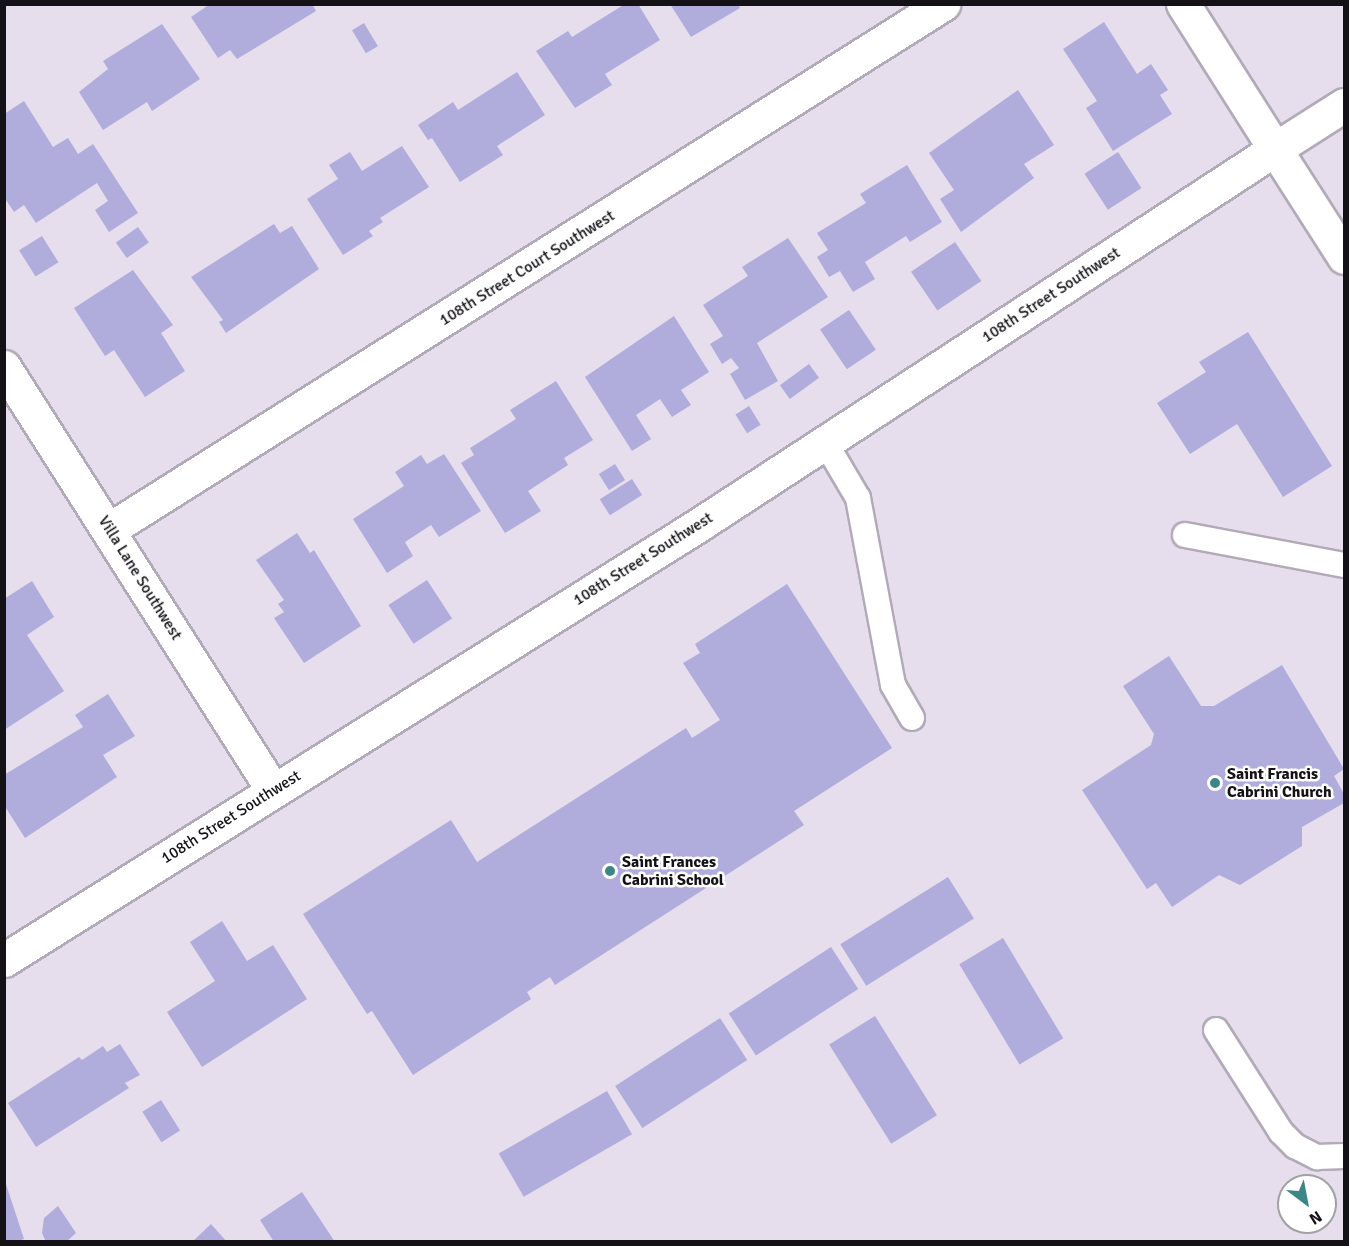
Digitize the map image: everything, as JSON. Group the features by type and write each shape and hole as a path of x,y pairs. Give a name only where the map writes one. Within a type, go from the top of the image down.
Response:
{"street":[{"name":"108th Street Court Southwest","path":"110,529 944,4"},
{"path":"1183,4 1344,257"},
{"name":"108th Street Southwest","path":"4,960 825,442 1344,105"},
{"name":"Villa Lane Southwest","path":"4,367 110,529 273,790"}],"lane":[{"path":"825,442 858,498 893,685 912,718"},
{"path":"1185,535 1344,565"},
{"path":"1216,1030 1281,1131 1294,1146 1317,1157 1344,1156"}],"building":[{"path":"210,4 312,4 316,11 237,59 230,50 218,58 191,17"},
{"path":"625,4 638,4 660,40 605,74 612,85 575,108 536,51 568,31 572,37"},
{"path":"670,4 738,4 740,8 691,37"},
{"path":"1104,22 1137,74 1151,64 1168,90 1160,95 1172,114 1113,151 1086,108 1097,101 1063,49"},
{"path":"364,23 378,46 366,53 352,30"},
{"path":"162,24 200,79 152,111 147,102 103,130 79,92 108,69 103,61"},
{"path":"517,72 545,115 497,146 503,155 460,182 432,138 428,140 418,125 453,102 458,110"},
{"path":"1018,90 1054,145 1024,164 1034,178 961,232 940,199 954,190 929,153"},
{"path":"24,101 53,147 68,138 78,154 93,144 138,213 109,232 95,210 108,201 97,183 36,223 24,205 14,212 4,197 4,114"},
{"path":"402,146 429,187 380,218 383,222 369,231 373,236 343,255 307,199 338,179 329,165 350,152 362,171"},
{"path":"1118,152 1141,188 1108,210 1084,174"},
{"path":"907,165 942,222 910,242 906,236 865,262 875,279 853,292 840,271 829,277 817,257 828,250 817,233 866,203 860,194"},
{"path":"274,224 280,233 292,226 319,269 226,333 219,322 223,320 191,277"},
{"path":"138,227 149,243 127,258 116,242"},
{"path":"42,236 58,262 36,277 19,250"},
{"path":"788,238 828,297 757,343 778,381 745,400 730,374 739,368 731,358 722,364 710,344 723,336 703,305 748,276 742,267"},
{"path":"955,242 981,281 937,311 911,272"},
{"path":"133,270 173,325 161,333 185,371 145,397 114,350 105,356 74,308"},
{"path":"849,310 876,350 847,369 820,330"},
{"path":"674,316 709,372 681,390 691,405 672,417 660,399 636,415 651,439 632,451 585,377"},
{"path":"1248,332 1332,466 1283,497 1237,424 1190,454 1157,403 1206,372 1199,362"},
{"path":"809,364 819,378 790,399 780,385"},
{"path":"556,381 593,440 564,458 568,465 528,491 541,511 505,533 461,463 474,455 470,448 516,419 510,410"},
{"path":"749,406 761,425 747,433 735,414"},
{"path":"444,454 481,511 439,537 431,525 405,542 413,556 387,573 353,519 404,486 395,472 421,455 427,464"},
{"path":"615,464 625,480 609,490 599,474"},
{"path":"632,479 642,495 610,515 600,499"},
{"path":"297,533 310,553 314,550 361,626 304,663 274,618 284,612 278,604 284,600 256,560"},
{"path":"427,580 452,619 413,644 388,605"},
{"path":"32,581 54,617 27,635 64,691 4,730 4,599"},
{"path":"787,584 892,748 794,811 804,825 555,985 550,977 527,992 531,999 413,1075 372,1011 367,1014 303,914 451,820 477,862 686,728 692,738 720,720 683,663 700,653 695,644"},
{"name":"Saint Francis Cabrini Church","path":"1169,656 1201,706 1214,706 1282,665 1344,769 1334,776 1344,794 1344,803 1302,827 1302,846 1240,885 1219,875 1172,907 1156,883 1147,889 1082,790 1151,745 1154,734 1123,686"},
{"path":"108,694 135,736 103,755 117,777 25,838 4,805 4,775 83,727 75,715"},
{"path":"948,877 974,919 866,986 840,944"},
{"path":"222,921 247,961 273,945 307,999 202,1067 167,1012 215,981 190,942"},
{"path":"1003,938 1063,1038 1020,1065 959,964"},
{"path":"831,947 858,989 756,1055 729,1013"},
{"path":"875,1016 937,1115 891,1144 829,1045"},
{"path":"720,1018 747,1060 642,1128 615,1086"},
{"path":"120,1044 140,1075 125,1083 129,1088 36,1147 8,1103 79,1057 82,1060 103,1046 107,1052"},
{"path":"607,1091 632,1134 524,1197 499,1154"},
{"path":"161,1100 180,1131 161,1142 142,1112"},
{"path":"4,1178 24,1239 15,1242 4,1242"},
{"path":"302,1192 335,1242 274,1242 260,1220"},
{"path":"58,1206 76,1233 66,1242 46,1242 42,1233 44,1218"},
{"path":"211,1224 227,1242 192,1242"}],"place":[{"name":"Saint Francis Cabrini Church","path":"1215,783"},
{"name":"Saint Frances Cabrini School","path":"610,871"}]}
